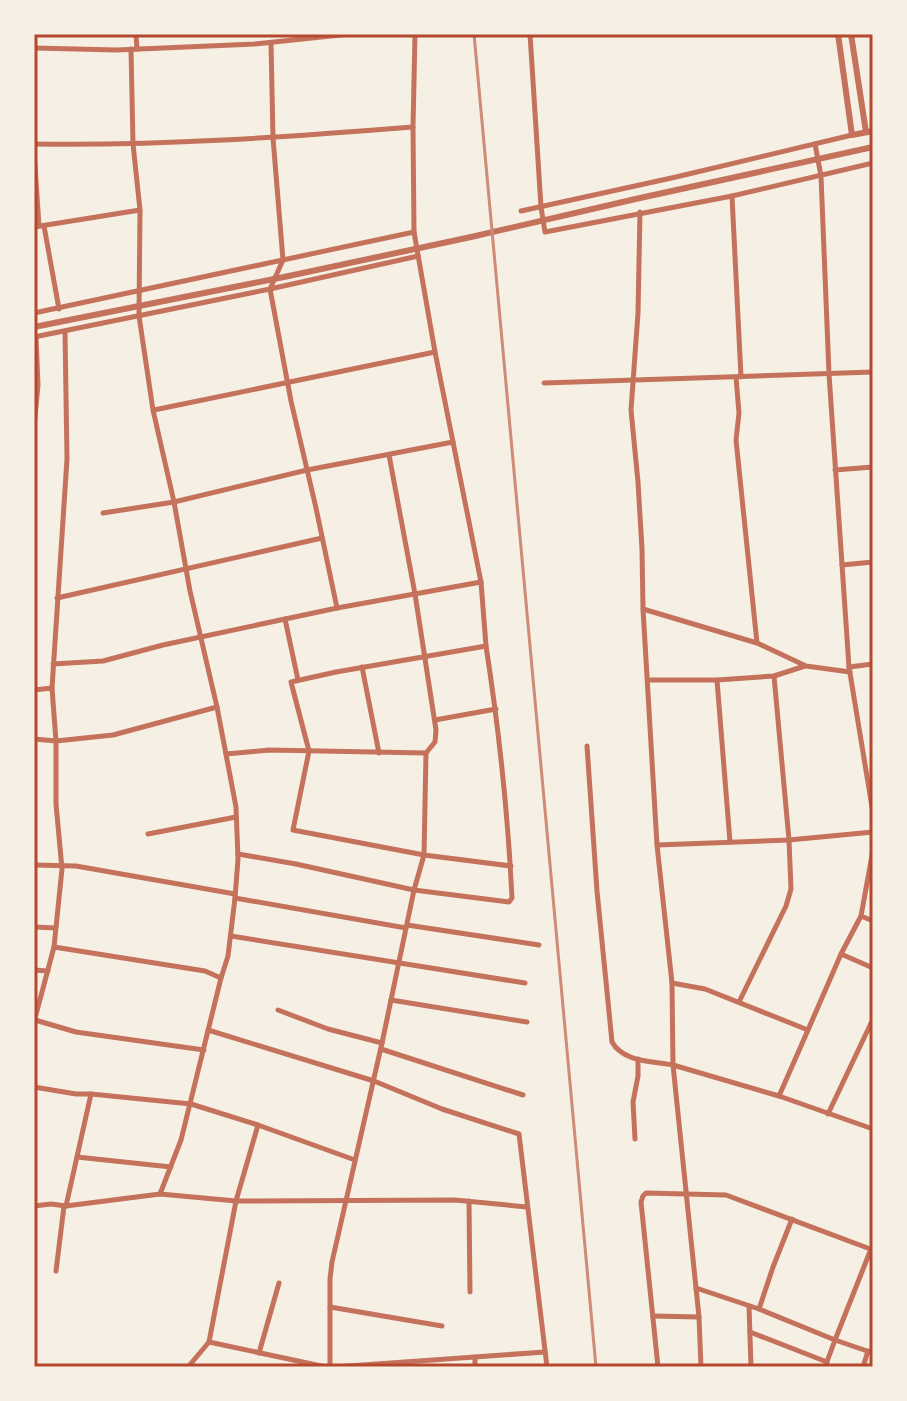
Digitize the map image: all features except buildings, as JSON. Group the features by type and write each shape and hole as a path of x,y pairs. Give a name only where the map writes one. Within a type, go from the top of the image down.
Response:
{"street":[{"path":"136,34 133,144 140,210 139,316 153,410 226,754 236,817 238,854 228,956 181,1140 160,1194"},
{"path":"224,34 224,45"},
{"path":"34,48 134,49 271,43 350,34"},
{"path":"238,854 414,890 509,902 512,898 496,709 486,646 481,582 414,232 415,34"},
{"path":"530,34 545,232 732,196 873,163"},
{"path":"838,34 852,135"},
{"path":"521,211 870,132 851,34"},
{"path":"271,43 273,138 283,260 270,289 337,608"},
{"path":"34,144 133,144 273,138 413,127"},
{"path":"815,144 821,176 829,374 849,670 873,813"},
{"path":"34,327 471,237 873,147"},
{"path":"34,151 39,226 59,309"},
{"path":"732,196 739,413 736,440 757,643"},
{"path":"39,226 140,210"},
{"path":"640,212 638,313 631,410 642,536 643,609 657,845 672,983 673,1065 699,1317 701,1367"},
{"path":"34,313 414,232"},
{"path":"34,428 38,385 35,337 418,256"},
{"path":"65,332 67,459 52,688 61,865 54,947 34,1021 76,1032 204,1050"},
{"path":"153,410 435,352"},
{"path":"544,383 873,372"},
{"path":"103,513 174,502 307,470 453,442"},
{"path":"330,1367 332,1262 424,855 426,753 435,742 435,720 425,655 389,455"},
{"path":"835,470 873,467"},
{"path":"57,598 322,538"},
{"path":"842,565 873,562"},
{"path":"53,664 103,661 337,608 481,582"},
{"path":"643,609 757,643 806,666 849,670 873,664"},
{"path":"285,619 298,680"},
{"path":"486,646 291,682 309,751 293,830 424,855 511,866"},
{"path":"648,680 774,676 806,666"},
{"path":"362,667 379,753"},
{"path":"739,1002 791,889 774,676"},
{"path":"717,680 730,843"},
{"path":"34,690 52,688"},
{"path":"34,739 56,741 113,735 217,707"},
{"path":"435,720 496,709"},
{"path":"587,746 611,1037 618,1051 779,1096 871,1128 873,1120"},
{"path":"226,754 269,750 426,753"},
{"path":"148,834 236,817"},
{"path":"657,845 789,840 873,832"},
{"path":"779,1096 841,954 861,916 873,850"},
{"path":"34,865 61,865 407,926 539,945"},
{"path":"861,916 873,921"},
{"path":"34,927 56,928"},
{"path":"231,936 525,983"},
{"path":"54,947 205,971 221,978"},
{"path":"841,954 873,968"},
{"path":"34,970 48,971"},
{"path":"672,983 705,989 808,1030"},
{"path":"391,1000 527,1022"},
{"path":"278,1010 523,1095"},
{"path":"828,1114 873,1019"},
{"path":"208,1030 374,1081 442,1109 519,1134 547,1367"},
{"path":"635,1139 633,1102 638,1059"},
{"path":"34,1087 76,1094 191,1104 355,1160"},
{"path":"56,1271 65,1206 91,1094"},
{"path":"188,1367 209,1342 236,1201 258,1125"},
{"path":"77,1157 171,1167"},
{"path":"34,1206 65,1206 160,1194 236,1201 469,1201 527,1207"},
{"path":"658,1367 641,1199 644,1195 726,1195 872,1249 826,1365 750,1332"},
{"path":"469,1201 470,1292"},
{"path":"759,1309 792,1219"},
{"path":"259,1353 279,1283"},
{"path":"696,1288 871,1352 863,1367"},
{"path":"749,1306 751,1367"},
{"path":"330,1307 442,1326"},
{"path":"653,1316 699,1317"},
{"path":"209,1342 330,1367 406,1365 545,1352"},
{"path":"475,1357 475,1367"}],"railway":[{"path":"474,34 596,1367"}]}
